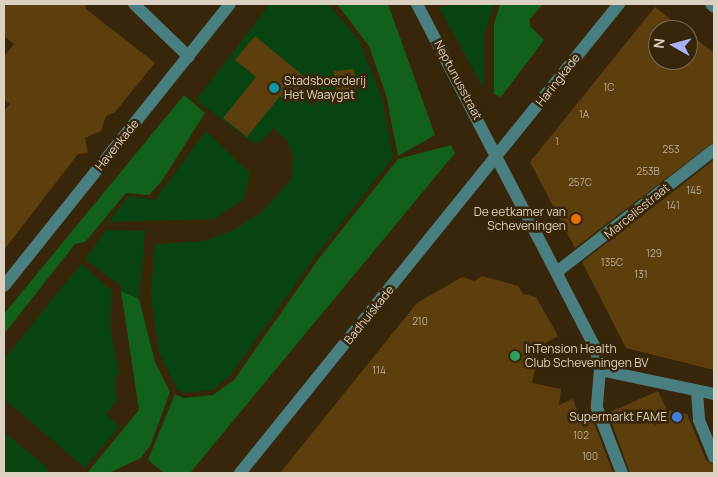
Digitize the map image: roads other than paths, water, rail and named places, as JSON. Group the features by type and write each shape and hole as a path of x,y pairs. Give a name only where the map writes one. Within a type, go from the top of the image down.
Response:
{"street":[{"path":"134,4 189,57"},
{"name":"Havenkade","path":"4,286 230,4"},
{"name":"Neptunusstraat","path":"417,4 498,156"},
{"name":"Haringkade","path":"498,156 619,4"},
{"path":"711,4 714,7"},
{"name":"Marcelisstraat","path":"558,271 714,150"},
{"path":"498,156 595,346 600,370 597,408 622,473"},
{"name":"Badhuiskade","path":"240,473 498,156"},
{"path":"600,370 714,394"},
{"path":"697,391 699,420 714,457"}],"place":[{"name":"Stadsboerderij Het Waaygat","path":"274,88"},
{"name":"De eetkamer van Scheveningen","path":"576,219"},
{"name":"InTension Health Club Scheveningen BV","path":"515,356"},
{"name":"Supermarkt FAME","path":"677,417"}]}
